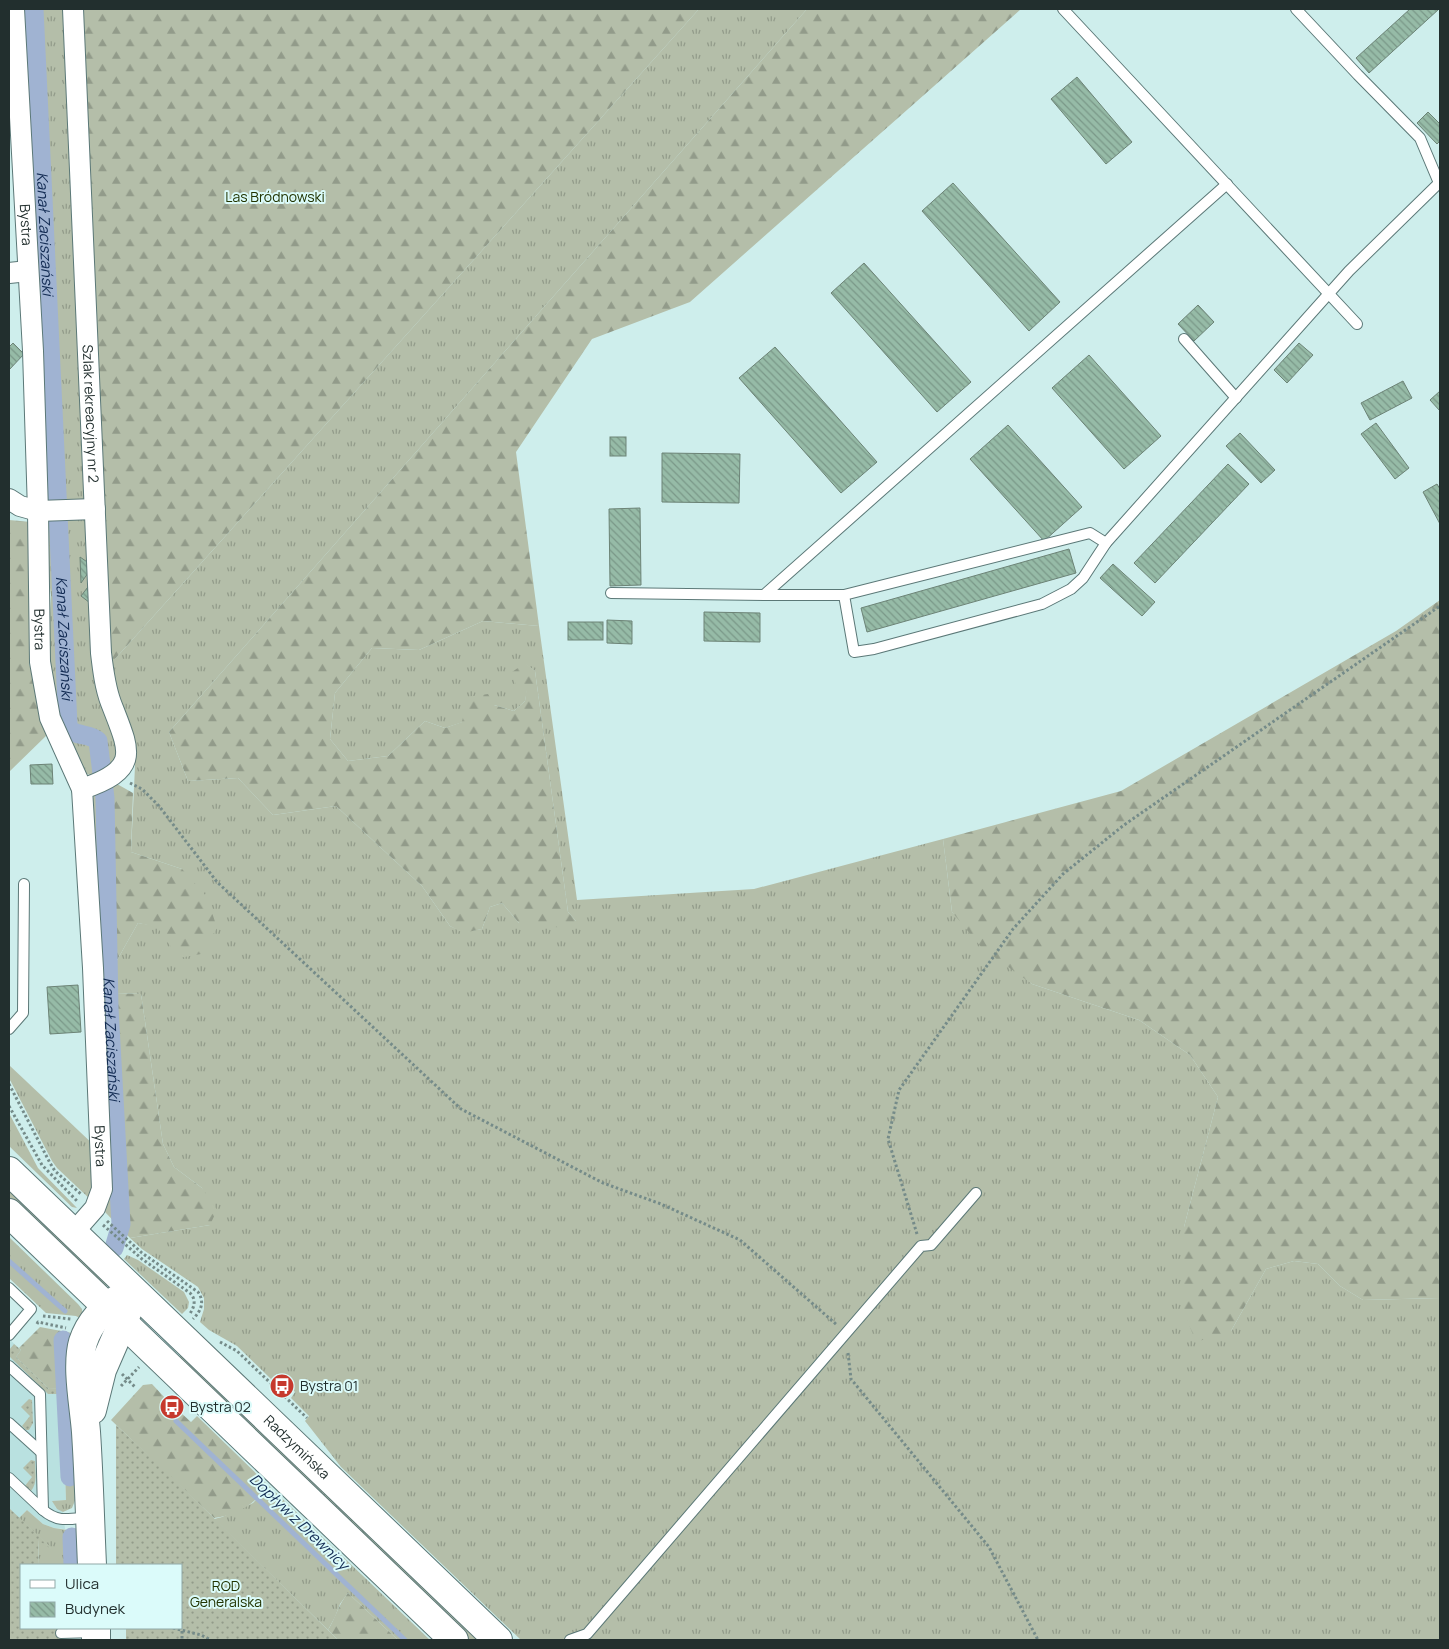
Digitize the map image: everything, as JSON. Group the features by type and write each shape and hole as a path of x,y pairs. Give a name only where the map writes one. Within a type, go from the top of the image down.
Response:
{"main road":[{"name":"Radzymińska","path":"9,1171 86,1218 136,1293 498,1640"},
{"path":"9,1213 454,1640"},
{"path":"111,1364 116,1300 136,1293"},
{"path":"92,1564 86,1434 80,1365 82,1349 90,1327 115,1315"},
{"path":"86,1434 98,1384 120,1351 135,1346 144,1347 154,1352"}],"street":[{"name":"Bystra","path":"14,9 18,272 33,351 43,511 40,662 50,718 101,781 93,968 102,1152 102,1189 86,1218"},
{"name":"Szlak rekreacyjny nr 2","path":"74,9 101,653 108,695 125,737 127,747 124,762 101,781"},
{"path":"9,499 20,506 43,511 95,509"}],"lane":[{"path":"1063,9 1357,324"},
{"path":"844,595 854,652 874,649 1042,604 1071,589 1083,578 1106,543 1329,294 1371,249 1440,183 1420,138 1296,9"},
{"path":"764,596 1227,184"},
{"path":"1184,339 1236,398"},
{"path":"611,594 844,595 1090,533 1106,543"},
{"path":"9,1029 23,1013 24,884"},
{"path":"570,1640 587,1634 921,1246 931,1245 976,1193"},
{"path":"9,1288 31,1309 9,1335"},
{"path":"9,1366 40,1394 43,1510"},
{"path":"9,1423 41,1452"},
{"path":"9,1478 50,1517 57,1519 90,1517"},
{"path":"61,1633 96,1633"}],"path":[{"path":"921,1246 888,1139 899,1090 1013,929 1063,874 1124,825 1440,606"},
{"path":"101,781 142,789 179,830 217,882 461,1109 603,1183 662,1204 740,1240 846,1333 851,1379 988,1547 1038,1640"},
{"path":"9,1084 50,1163 86,1218 110,1224 142,1253 198,1292 201,1296 201,1306 193,1320 198,1325"},
{"path":"9,1106 42,1165 86,1218 108,1230 127,1248 193,1296 193,1309 187,1317"},
{"path":"31,1309 43,1316 77,1320"},
{"path":"32,1330 38,1322 74,1330"},
{"path":"215,1338 237,1351 307,1418"},
{"path":"111,1364 136,1388"},
{"path":"176,1629 201,1635 211,1640"},
{"path":"182,1631 182,1640"}],"shaded area":[{"path":"9,1339 21,1350 49,1389 62,1388 66,1500 53,1501 56,1508 63,1512 65,1529 43,1524 27,1510 19,1518 9,1508"}],"green space":[{"path":"20,9 31,9 55,504 44,505"},
{"path":"36,9 79,9 107,659 115,659 699,9 807,9 169,732 188,781 238,778 273,815 336,806 422,886 450,926 463,932 482,929 490,907 502,903 519,923 576,921 568,912 535,671 525,664 528,685 525,701 514,711 494,705 463,722 445,728 425,721 388,756 348,761 330,739 335,693 372,648 419,650 483,621 539,626 577,900 754,889 943,839 952,912 1032,984 1139,1020 1190,1055 1218,1097 1184,1227 1231,1331 1266,1269 1294,1261 1318,1264 1340,1286 1363,1300 1440,1298 1440,1640 521,1640 341,1467 305,1421 309,1416 291,1398 295,1392 277,1374 271,1379 237,1346 209,1330 200,1322 204,1309 204,1298 198,1287 142,1249 130,1238 210,1225 202,1188 174,1167 163,1144 141,994 116,993 116,962 138,923 157,926 182,869 131,852 134,756 123,751 104,772 103,749 98,737 92,733 77,730 71,725"},
{"name":"Las Bródnowski","path":"79,9 699,9 115,659 106,659"},
{"path":"807,9 1021,9 690,302 592,339 516,452 539,626 483,621 419,650 372,648 335,693 330,739 348,761 388,756 425,721 445,728 462,722 467,697 488,694 494,705 514,711 525,701 527,685 516,685 512,672 525,663 535,671 568,912 576,921 564,928 519,923 502,903 490,907 482,929 463,933 450,926 422,886 336,806 273,815 238,778 188,781 169,732"},
{"path":"44,516 55,516 66,728 75,736 96,742 100,774 94,776 83,773 60,720 52,682 49,631 51,595"},
{"path":"9,520 31,522 29,663 48,734 9,772"},
{"path":"1440,600 1440,1298 1363,1300 1340,1286 1318,1264 1294,1261 1266,1269 1231,1331 1196,1342 1180,1303 1184,1227 1218,1097 1190,1055 1139,1020 1032,984 982,948 952,912 943,839 1121,791 1396,631"},
{"path":"117,784 133,793 131,852 182,869 207,897 217,928 201,954 179,958 157,927 138,923 116,962 116,993 141,994 163,1144 174,1167 202,1188 217,1210 210,1225 130,1238 105,1212 109,1186 91,802 95,794"},
{"path":"9,1065 96,1147 92,1201 52,1161 9,1078"},
{"path":"9,1113 38,1168 77,1208 72,1207 9,1146"},
{"path":"9,1187 100,1274 108,1291 105,1292 9,1199"},
{"path":"9,1237 78,1304 82,1309 83,1320 76,1316 46,1313 9,1278"},
{"path":"127,1255 138,1260 184,1292 189,1302 188,1308 182,1314 124,1259"},
{"path":"40,1327 72,1333 76,1388 49,1389 16,1357 21,1350 19,1348"},
{"path":"14,1344 21,1350 16,1357 49,1389 62,1388 62,1394 48,1394 10,1357 9,1350"},
{"path":"183,1353 482,1640 470,1640 177,1359"},
{"path":"152,1384 166,1399 163,1403 176,1415 180,1412 191,1422 197,1416 269,1486 245,1508 223,1517 214,1518 111,1420 143,1385"},
{"path":"62,1388 76,1388 76,1498 72,1508 63,1512 57,1509 52,1501 66,1500"},
{"path":"29,1399 32,1400 33,1423 29,1430 26,1430 22,1426 30,1416 21,1407"},
{"name":"ROD Generalska","path":"116,1425 165,1470 338,1640 126,1640 126,1629 182,1629 182,1564 116,1564"},
{"path":"31,1460 35,1461 36,1477 33,1488 29,1491 24,1487 32,1477 23,1468"},
{"path":"269,1486 430,1640 398,1640 348,1593 340,1604 328,1630 214,1519 253,1503"},
{"path":"9,1508 57,1553 38,1540 39,1564 20,1564 20,1629 61,1629 61,1640 9,1640"},
{"path":"27,1510 43,1524 74,1531 77,1538 78,1564 39,1564 38,1539 52,1549 19,1518"},
{"path":"348,1593 398,1640 338,1640 328,1630"}],"building":[{"path":"1410,9 1439,9 1369,73 1356,58"},
{"path":"1077,77 1132,142 1106,164 1051,99"},
{"path":"1428,112 1440,124 1440,141 1437,144 1417,123"},
{"path":"953,183 1060,302 1029,331 922,211"},
{"path":"864,263 971,382 937,412 831,293"},
{"path":"1198,305 1214,322 1194,341 1178,324"},
{"path":"13,343 24,354 9,370 9,347"},
{"path":"1299,343 1313,355 1287,383 1274,370"},
{"path":"775,347 877,462 841,493 739,378"},
{"path":"1089,355 1161,436 1124,469 1052,388"},
{"path":"1403,381 1412,398 1370,420 1361,403"},
{"path":"1440,391 1440,411 1430,400"},
{"path":"1376,423 1409,468 1395,479 1361,434"},
{"path":"1008,425 1082,507 1044,541 970,459"},
{"path":"1240,433 1275,470 1261,483 1226,446"},
{"path":"610,437 626,437 626,456 610,456"},
{"path":"662,453 740,454 739,503 662,502"},
{"path":"1228,464 1249,484 1155,583 1134,563"},
{"path":"1437,484 1440,489 1440,524 1423,492"},
{"path":"640,508 641,585 610,586 609,509"},
{"path":"1069,549 1076,573 867,632 861,608"},
{"path":"80,557 93,566 81,583"},
{"path":"1113,564 1155,602 1142,616 1100,578"},
{"path":"94,579 94,606 81,596"},
{"path":"704,612 760,613 760,642 704,641"},
{"path":"607,620 632,621 632,644 607,643"},
{"path":"568,622 603,622 603,640 568,640"},
{"path":"52,764 53,784 31,784 30,765"},
{"path":"78,985 81,1032 50,1034 47,987"}],"waterway":[{"name":"Kanał Zaciszański","path":"34,9 68,725 73,732 98,741 105,798 109,1008 121,1224 114,1248"},
{"path":"9,1261 65,1311"},
{"name":"Kanał Zaciszański","path":"63,1340 70,1477"},
{"name":"Dopływ z Drewnicy","path":"176,1421 405,1640"},
{"path":"72,1537 73,1564"}],"place":[{"name":"Bystra 01","path":"282,1386"},
{"name":"Bystra 02","path":"172,1407"}]}
